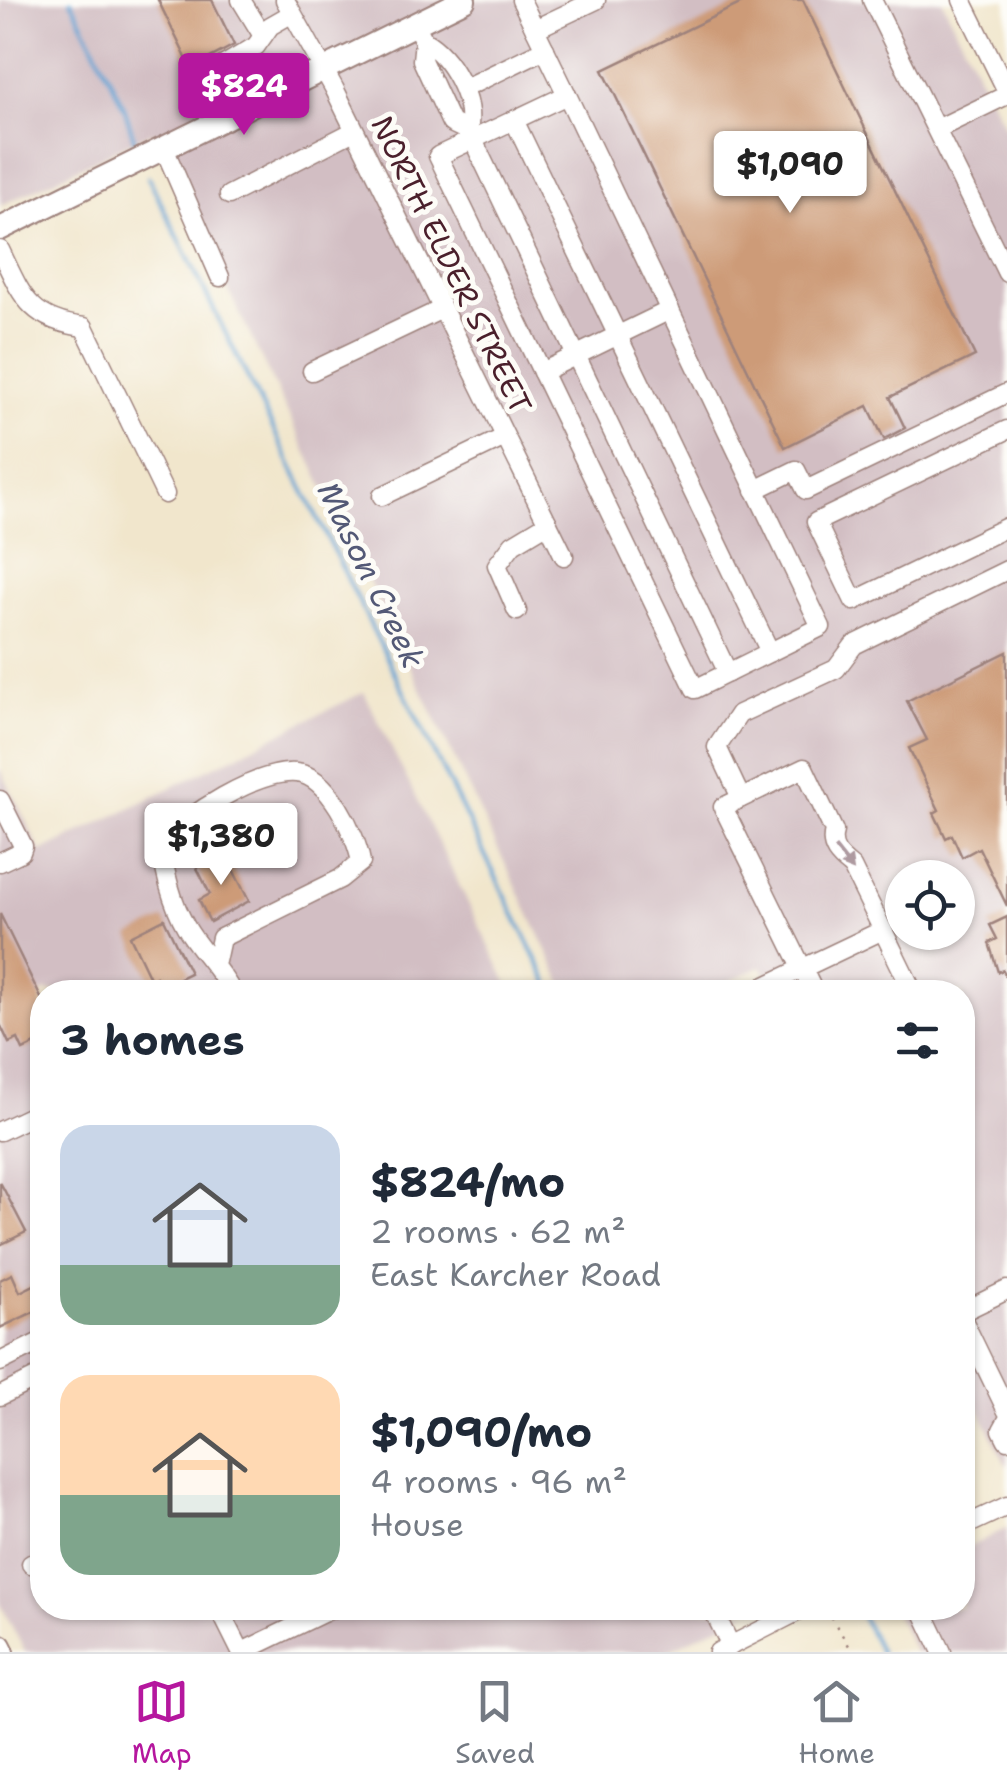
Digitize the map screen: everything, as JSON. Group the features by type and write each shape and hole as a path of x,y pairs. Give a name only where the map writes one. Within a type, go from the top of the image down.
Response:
{"main road":[{"path":"0,229 321,70 420,33 464,0"}],"street":[{"path":"241,0 263,36"},
{"path":"521,0 544,49 567,95 670,310 821,627 695,689 438,156 471,136 567,95"},
{"path":"535,29 596,0"},
{"path":"872,0 1007,273"},
{"path":"938,129 1007,93 962,0"},
{"path":"206,76 256,46 288,7"},
{"name":"NORTH ELDER STREET","path":"288,7 354,131 564,556"},
{"path":"420,33 422,60 451,122 471,136 728,672"},
{"path":"473,84 544,49"},
{"path":"514,120 770,652"},
{"path":"229,195 354,131"},
{"path":"164,148 220,277"},
{"path":"0,250 23,298 38,312 56,323 84,327 164,494"},
{"path":"312,371 442,308"},
{"path":"542,372 670,310"},
{"path":"755,490 796,470 806,490 1007,393"},
{"path":"1007,430 816,522 854,601 1007,527"},
{"path":"382,496 506,436"},
{"path":"517,612 497,565 513,544 548,523"},
{"path":"741,798 717,746 738,714 836,669 854,644 1007,570"},
{"path":"808,980 723,807 804,768 834,831 831,841 838,856 852,867 907,980"},
{"path":"216,961 221,938 340,879 361,862 357,838 314,779 294,772 243,787 184,818 160,843 168,884 187,929 216,961 226,980"},
{"path":"0,800 23,846 22,852 0,862"},
{"path":"777,980 883,930"},
{"path":"1,1130 30,1117"},
{"path":"975,1308 1007,1290"},
{"path":"975,1343 1007,1411"},
{"path":"0,1362 30,1347"},
{"path":"0,1396 30,1381"},
{"path":"1007,1420 1002,1430 1007,1440"},
{"path":"975,1521 1007,1506"},
{"path":"225,1620 242,1652 308,1620"},
{"path":"716,1620 725,1649 782,1620"},
{"path":"927,1620 942,1652"}],"path":[{"path":"833,1620 853,1652"}],"shaded area":[{"path":"0,0 942,0 1007,132 1007,1467 975,1401 975,980 769,980 762,966 732,980 561,980 152,132 0,206"},
{"path":"364,692 506,980 30,980 30,1620 731,1620 665,1652 25,1652 0,1603 0,768 41,852"},
{"path":"1007,1528 1007,1652 915,1652 899,1620 975,1620 975,1544"}],"building":[{"path":"158,0 212,0 234,45 191,68"},
{"path":"748,0 803,0 975,356 890,397 905,428 884,439 868,406 785,447 603,70"},
{"path":"1007,652 1007,906 979,848 962,857 952,835 946,838 934,813 939,810 909,748 927,740 907,701"},
{"path":"225,854 249,901 210,922 199,900 210,894 197,868"},
{"path":"0,914 32,980 30,1047 23,1050 18,1039 9,1043 0,1024"},
{"path":"1007,917 1007,979 1003,970 998,972 989,943 997,939 990,925"},
{"path":"164,919 190,973 176,980 151,980 130,936"},
{"path":"0,1182 26,1232 0,1245"},
{"path":"12,1274 20,1292 30,1287 30,1314 0,1328 0,1280"}],"waterway":[{"name":"Mason Creek","path":"71,0 124,107 135,142"},
{"name":"Mason Creek","path":"148,177 547,980"},
{"name":"Mason Creek","path":"864,1620 880,1652"}]}
